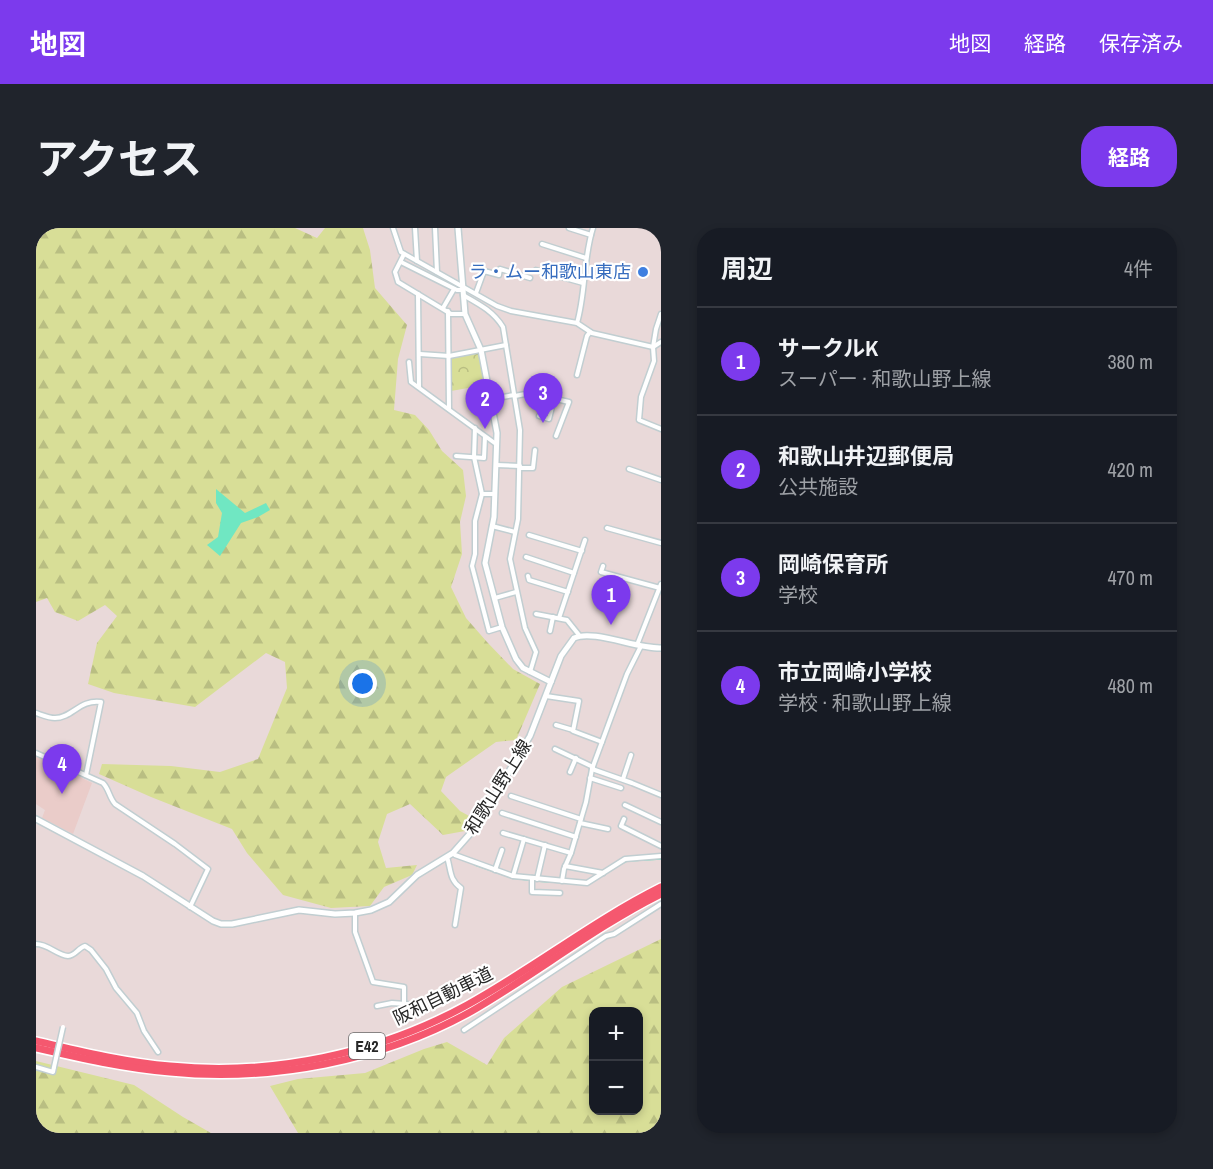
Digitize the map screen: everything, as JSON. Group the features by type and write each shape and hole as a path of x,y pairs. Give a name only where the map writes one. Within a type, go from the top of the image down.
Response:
{"highway":[{"name":"阪和自動車道","path":"36,1041 123,1060 197,1068 278,1065 335,1054 407,1032 466,1006 608,917 661,887"},
{"name":"阪和自動車道","path":"36,1048 122,1066 197,1074 268,1072 336,1061 387,1047 469,1012 611,922 661,894"}],"main road":[{"path":"458,228 465,314 481,350 497,433 495,494 485,563 502,627 516,659 530,672 551,682"},
{"path":"579,635 661,648"},
{"name":"和歌山野上線","path":"36,819 134,871 221,924 232,924 299,910 355,914 371,910 388,902 417,875 453,853 476,827 530,736 566,647 579,635"}],"street":[{"path":"393,228 396,242 404,254 437,272 487,308 503,327 520,430 515,532 510,559 525,628 536,652 530,672"},
{"path":"415,228 417,261"},
{"path":"435,228 437,272"},
{"path":"569,228 591,235"},
{"path":"577,323 586,258 593,228"},
{"path":"542,244 586,258"},
{"path":"404,254 395,272 398,282 451,314 465,314"},
{"path":"400,261 454,289 476,293 511,311 577,323 590,332 653,347 661,342"},
{"path":"476,293 484,271 499,275 500,269 530,278"},
{"path":"536,270 583,283"},
{"path":"449,410 449,356 445,310 454,289"},
{"path":"418,294 419,388"},
{"path":"661,314 653,347 654,361 641,397 639,420 661,429"},
{"path":"577,375 590,332"},
{"path":"420,354 449,356 506,345"},
{"path":"410,362 410,380 496,444"},
{"path":"490,399 530,393 570,402 556,436"},
{"path":"539,416 549,419 554,399"},
{"path":"475,428 474,457 482,494 475,521 472,566 489,631 502,627"},
{"path":"456,456 484,458 485,436"},
{"path":"496,465 532,468 535,450"},
{"path":"630,469 661,480"},
{"path":"482,494 495,494"},
{"path":"492,526 515,532"},
{"path":"607,528 661,543"},
{"path":"529,535 582,551"},
{"path":"559,618 585,540"},
{"path":"474,554 486,556"},
{"path":"526,557 574,573"},
{"path":"562,880 581,821 592,768 660,586 601,572 603,566"},
{"path":"528,576 529,579 568,592"},
{"path":"495,598 516,592"},
{"path":"536,614 569,622 579,635"},
{"path":"550,631 553,617"},
{"path":"546,696 579,700 573,730"},
{"path":"36,713 54,718 60,717 87,702 101,702 86,775"},
{"path":"556,725 603,742"},
{"path":"555,749 592,768 661,795"},
{"path":"36,753 103,783 108,788 110,799 115,804 208,869 190,907"},
{"path":"622,779 631,756"},
{"path":"570,772 576,758"},
{"path":"590,777 621,788"},
{"path":"511,796 608,829"},
{"path":"625,805 661,822"},
{"path":"502,813 576,837"},
{"path":"624,819 621,826 661,846"},
{"path":"503,833 571,853"},
{"path":"513,876 524,839"},
{"path":"545,845 534,878 532,892 560,893"},
{"path":"495,870 502,850"},
{"path":"453,853 513,876 587,883 625,859 661,856"},
{"path":"447,857 450,875 461,888 455,925"},
{"path":"565,866 603,873"},
{"path":"464,1030 606,936 614,934 645,912 661,904"},
{"path":"355,914 355,932 373,982 404,987 404,1004"},
{"path":"36,944 43,944 68,956 85,946 91,950 106,969 116,988 137,1013 144,1031 158,1052"},
{"path":"377,1006 388,1003 419,1005"},
{"path":"36,1067 53,1072 63,1027"}],"shaded area":[{"path":"216,489 245,513 266,503 270,510 241,523 220,556 207,545 218,537 222,513 216,503"},
{"path":"36,755 92,783 73,834 42,818 45,810 36,804"}],"green space":[{"path":"36,228 295,228 317,238 325,228 363,228 370,250 375,288 407,325 398,359 394,410 415,415 429,430 442,451 463,470 466,496 460,522 462,554 451,587 466,618 487,642 513,669 540,684 516,740 496,742 446,777 441,791 460,811 471,817 465,831 443,835 410,804 387,814 378,842 386,868 417,865 412,875 384,887 370,906 331,908 283,895 247,853 232,829 99,774 102,764 171,766 220,772 258,759 287,688 285,662 266,653 195,707 114,693 88,684 97,643 117,616 105,605 78,621 55,612 47,598 36,602"},
{"path":"478,352 485,385 451,391 451,358"},
{"path":"661,939 661,1133 298,1133 270,1086 298,1079 365,1073 447,1042 487,1065 504,1038 562,987"},
{"path":"36,1061 134,1085 211,1133 36,1133"}],"waterway":[{"path":"615,867 627,861 661,859"},
{"path":"475,865 512,878 528,880"},
{"path":"535,881 567,883"}],"place":[{"name":"ラ・ムー和歌山東店","path":"643,272"},
{"name":"岡崎保育所","path":"543,423"},
{"name":"和歌山井辺郵便局","path":"485,429"},
{"name":"サークルK","path":"611,625"},
{"name":"市立岡崎小学校","path":"62,794"}]}
